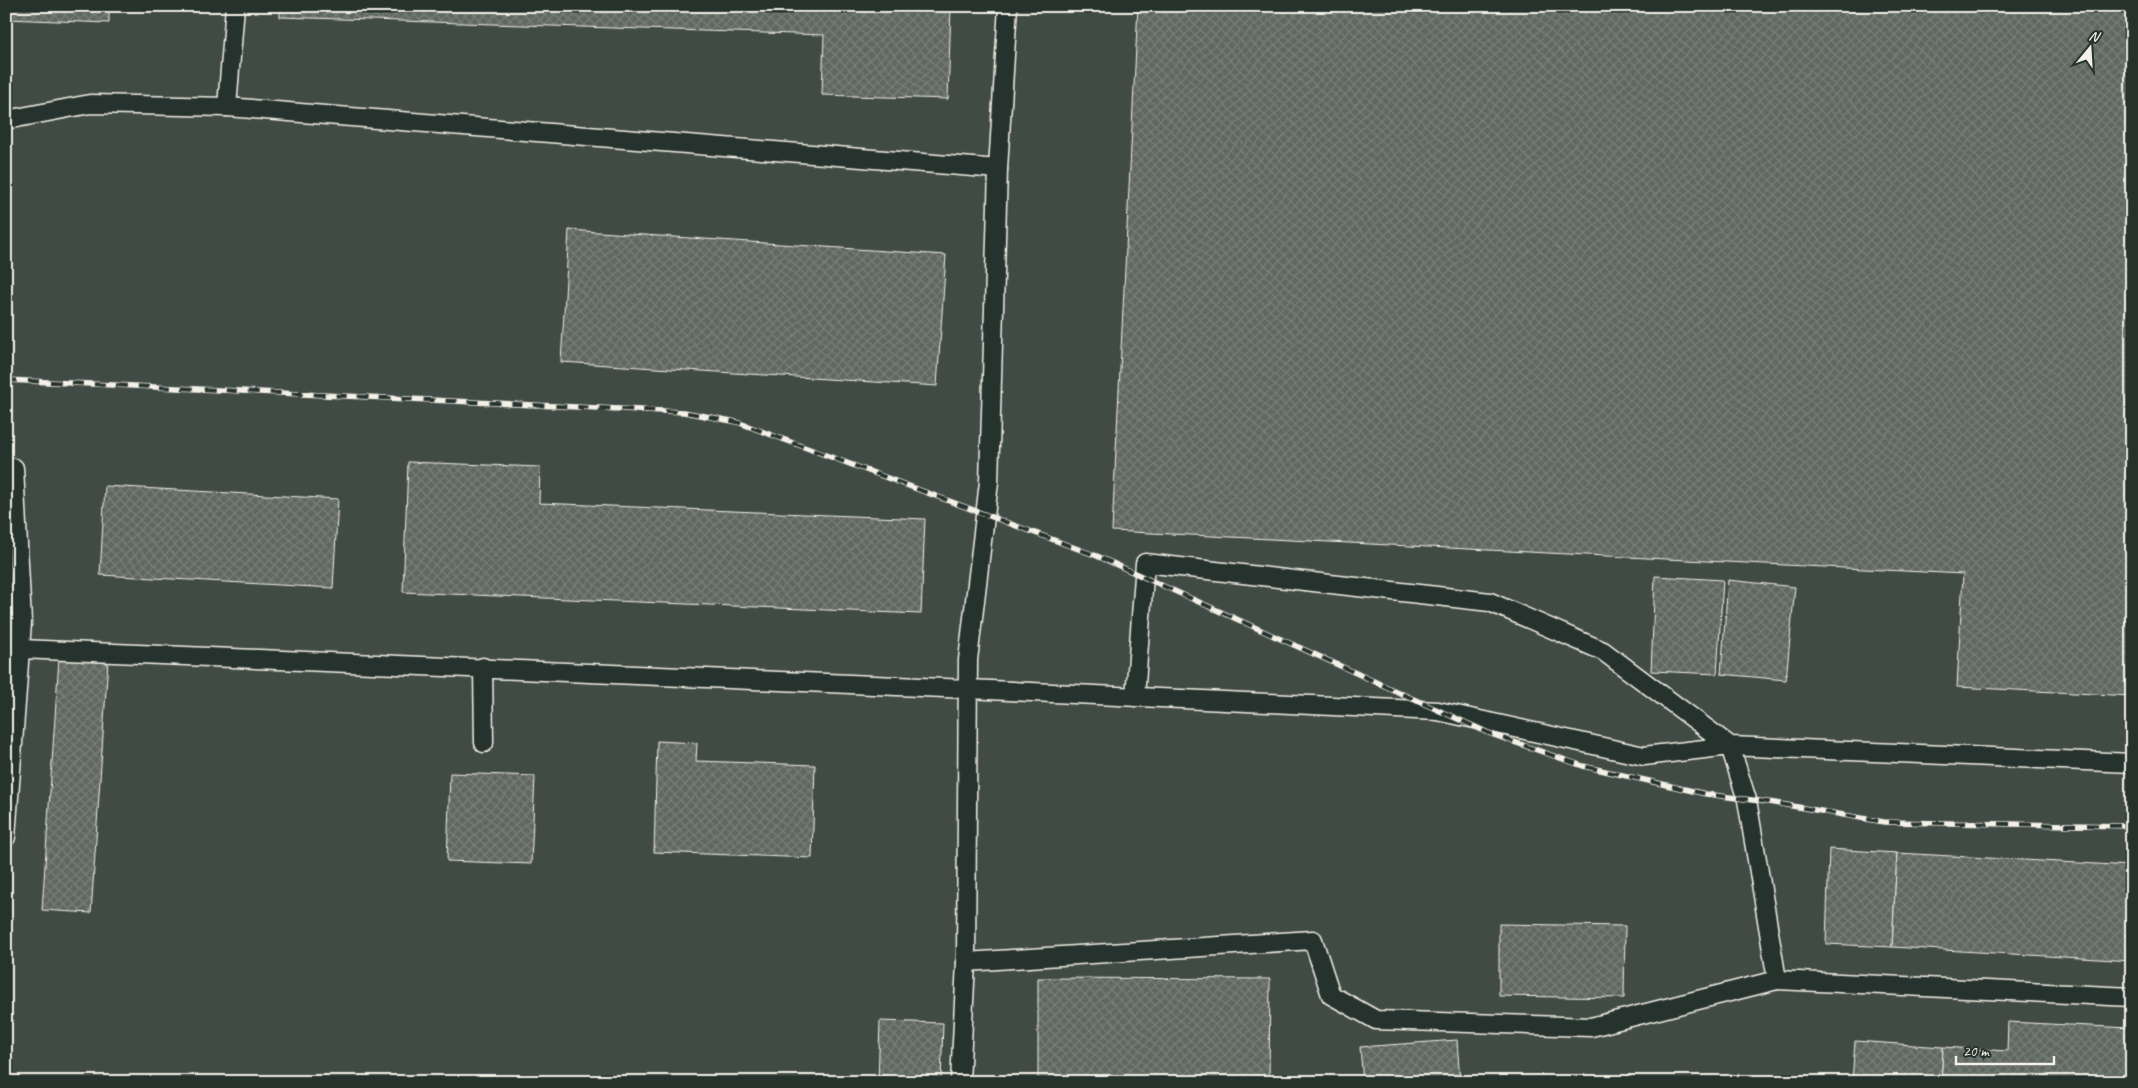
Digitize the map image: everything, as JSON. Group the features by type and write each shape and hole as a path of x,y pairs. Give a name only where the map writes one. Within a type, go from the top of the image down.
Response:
{"lane":[{"path":"227,107 235,6"},
{"path":"960,1082 966,962 968,660 989,482 998,169 1008,6"},
{"path":"6,120 90,104 227,107 998,169"},
{"path":"6,467 14,468 22,622 6,837"},
{"path":"1136,697 1145,563 1490,602 1603,651 1730,746 1747,800 1777,980"},
{"path":"20,649 1438,711 1644,756 1730,746 2132,763"},
{"path":"483,668 484,743"},
{"path":"966,962 1313,940 1331,995 1376,1020 1591,1027 1777,980 2132,997"}],"shaded area":[{"path":"6,6 2132,6 2132,1082 6,1082"}],"building":[{"path":"6,6 109,6 109,23 6,19"},
{"path":"280,6 951,6 948,99 822,95 824,35 280,17"},
{"path":"1138,6 2132,6 2132,696 1957,687 1963,574 1112,531"},
{"path":"569,230 946,255 937,386 561,362"},
{"path":"408,462 540,467 539,503 925,519 921,614 403,592"},
{"path":"105,486 338,499 333,588 100,575"},
{"path":"1655,576 1723,580 1717,674 1651,671"},
{"path":"1728,580 1795,587 1786,680 1721,674"},
{"path":"59,658 108,661 91,913 42,910"},
{"path":"657,741 697,743 696,761 815,765 812,858 654,852"},
{"path":"450,773 535,776 531,864 447,861"},
{"path":"1829,849 1897,853 1892,947 1826,944"},
{"path":"1897,853 2132,866 2132,961 1892,947"},
{"path":"1499,924 1625,926 1624,998 1499,996"},
{"path":"1038,978 1270,979 1269,1082 1038,1082"},
{"path":"880,1021 943,1023 941,1082 878,1082"},
{"path":"2008,1022 2131,1028 2128,1082 1941,1082 1943,1047 2007,1051"},
{"path":"1457,1040 1460,1082 1363,1082 1360,1047"},
{"path":"1855,1041 1943,1047 1941,1082 1852,1082"},
{"path":"1631,1076 1631,1082 1545,1082"}],"railway":[{"path":"6,380 684,412 737,422 1097,556 1491,734 1583,766 1706,794 1775,803 1884,822 2132,826"}]}
